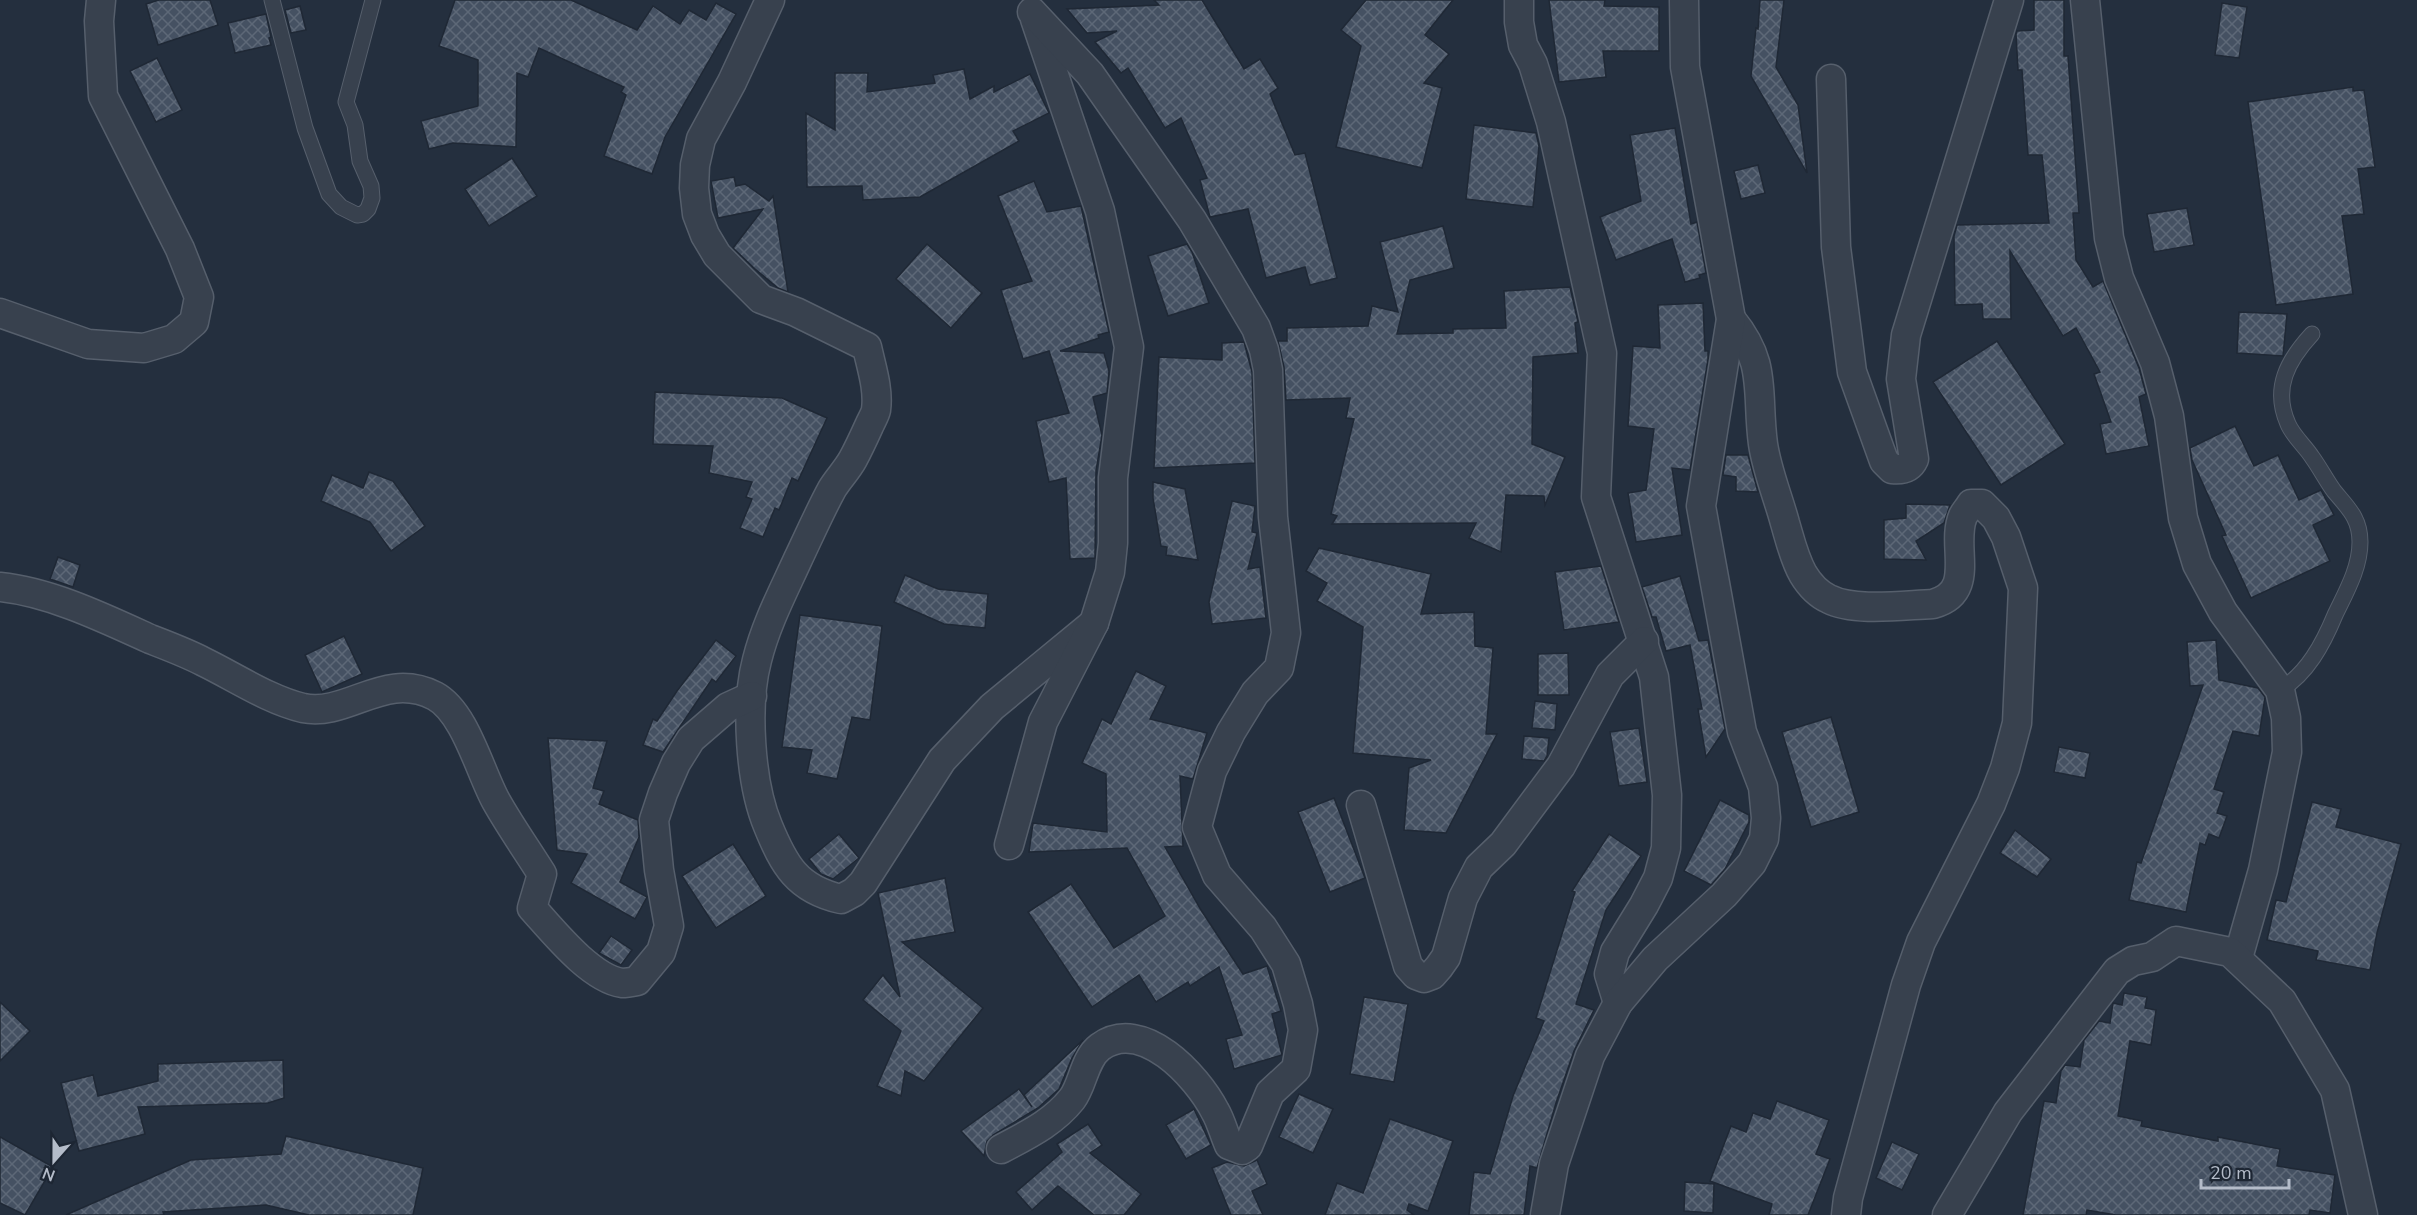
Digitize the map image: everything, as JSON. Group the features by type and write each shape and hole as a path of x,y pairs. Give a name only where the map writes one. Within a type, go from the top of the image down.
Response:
{"street":[{"path":"0,313 88,344 144,348 174,339 194,322 199,297 180,249 104,96 99,21 101,0"},
{"path":"770,0 732,82 701,139 695,165 694,188 697,214 705,235 717,255 761,299 796,312 867,347 875,384 876,411 852,460 833,488 770,618 756,662 751,739 754,776 763,816 790,871 807,886 824,895 841,899 854,892 863,883 942,760 993,706 1095,623"},
{"path":"1519,0 1519,22 1523,45 1533,64 1551,122 1602,353 1596,497 1654,677 1666,784 1666,848 1658,878 1644,906 1615,952 1609,974 1618,1003"},
{"path":"1545,1215 1554,1164 1590,1056 1618,1003 1655,959 1724,895 1752,863 1764,839 1767,818 1763,787 1742,732 1701,506 1731,319 1685,67 1684,0"},
{"path":"1831,79 1836,248 1852,372 1884,461 1892,469 1903,469 1912,464 1914,459 1900,379 1906,335 2009,0"},
{"path":"2085,0 2109,238 2119,278 2155,363 2169,416 2184,518 2197,564 2223,612 2280,690 2286,718 2287,752 2263,870 2238,958"},
{"path":"1009,845 1043,722 1095,623 1110,572 1113,543 1113,478 1130,347 1100,211 1031,6"},
{"path":"1001,1149 1050,1122 1073,1098 1092,1056 1099,1048 1112,1041 1129,1039 1145,1042 1160,1050 1187,1072 1215,1111 1229,1145 1242,1150 1248,1146 1270,1093 1296,1069 1303,1030 1299,1004 1286,964 1263,928 1217,875 1197,827 1212,771 1231,732 1255,693 1279,668 1286,633 1273,517 1268,370 1264,350 1256,328 1192,220 1090,74 1031,6"},
{"path":"1731,319 1753,353 1758,369 1763,444 1771,477 1793,552 1802,573 1816,590 1828,599 1844,604 1933,604 1946,599 1952,594 1960,576 1960,533 1963,516 1971,504 1982,504 1996,518 2012,554 2023,588 2017,723 2007,760 1991,804 1921,942 1893,1030 1848,1198 1846,1215"},
{"path":"0,587 30,593 102,617 199,659 275,697 304,708 345,704 388,688 409,689 435,696 460,723 496,801 542,874 532,908 574,954 591,967 622,983 637,981 661,952 669,926 659,870 654,820 676,763 691,739 707,724 728,707 752,696"},
{"path":"1361,805 1408,966 1416,975 1424,978 1432,975 1446,957 1463,898 1479,867 1503,844 1561,766 1610,675 1644,641"},
{"path":"1947,1215 2008,1112 2120,968 2152,957 2176,941 2230,952 2282,1001 2335,1090 2362,1215"}],"lane":[{"path":"272,0 305,128 329,194 341,207 357,215 363,214 368,209 372,198 371,186 360,161 355,125 346,102 373,0"},
{"path":"2280,690 2291,684 2302,673 2324,640 2353,576 2360,542 2356,516 2333,489 2312,455 2288,425 2281,400 2285,372 2295,352 2312,333"}],"building":[{"path":"159,0 210,0 218,25 158,45 146,4"},
{"path":"455,0 571,0 637,30 653,6 680,24 689,10 706,20 716,3 736,14 665,137 652,174 604,156 626,95 621,92 624,87 539,48 528,77 517,73 516,147 453,143 429,149 421,121 478,106 478,60 439,46"},
{"path":"1154,0 1202,0 1244,69 1260,59 1278,88 1270,94 1295,155 1305,153 1337,278 1310,285 1305,267 1266,278 1248,209 1210,217 1200,180 1207,178 1181,118 1165,128 1128,68 1121,73 1095,42 1117,31 1087,33 1067,9 1159,5"},
{"path":"1366,0 1453,0 1425,35 1449,54 1424,83 1442,88 1422,168 1336,147 1361,46 1341,30"},
{"path":"1549,0 1605,0 1604,6 1659,7 1659,51 1603,51 1606,77 1559,82"},
{"path":"1760,0 1784,0 1776,67 1798,105 1807,173 1751,76"},
{"path":"2034,0 2064,0 2064,56 2068,56 2079,213 2073,213 2076,260 2093,287 2103,281 2139,368 2146,394 2139,397 2149,446 2106,454 2100,424 2111,422 2094,374 2100,372 2076,328 2063,336 2010,251 2011,319 1983,319 1982,304 1955,305 1954,236 1957,225 2049,223 2042,155 2028,155 2022,70 2018,70 2016,34 2017,31 2034,30"},
{"path":"2222,3 2247,7 2239,58 2215,55"},
{"path":"300,6 306,30 291,33 285,10"},
{"path":"266,14 271,45 235,53 228,23"},
{"path":"157,58 182,110 156,122 130,71"},
{"path":"964,69 970,99 994,86 994,92 1030,74 1049,113 1013,131 1019,141 920,197 863,200 862,186 807,187 806,113 835,130 835,73 868,73 867,92 935,83 933,75"},
{"path":"2353,87 2353,91 2364,90 2375,167 2358,169 2364,214 2342,216 2353,294 2276,305 2248,102"},
{"path":"1474,125 1536,133 1539,146 1533,207 1466,199"},
{"path":"1675,128 1691,224 1697,222 1706,273 1699,275 1700,278 1685,282 1672,239 1616,260 1600,217 1641,201 1630,135"},
{"path":"512,158 537,196 489,226 465,189"},
{"path":"1758,165 1765,193 1741,199 1734,171"},
{"path":"734,177 736,186 745,184 769,201 773,196 788,292 778,288 733,248 763,209 718,218 711,181"},
{"path":"1034,181 1047,212 1081,206 1109,332 1098,335 1099,338 1060,351 1104,353 1109,371 1107,393 1093,397 1102,435 1096,471 1095,558 1070,559 1066,478 1049,482 1036,421 1069,413 1049,351 1023,359 1001,290 1032,281 998,196"},
{"path":"2187,208 2194,245 2154,252 2147,214"},
{"path":"1443,226 1454,268 1410,280 1397,334 1453,333 1453,329 1506,328 1504,291 1570,287 1578,322 1575,323 1578,353 1533,357 1532,444 1565,457 1545,505 1544,496 1506,495 1501,552 1469,538 1476,523 1332,524 1337,516 1331,514 1354,419 1346,418 1350,398 1286,400 1284,367 1278,341 1287,341 1287,328 1368,326 1372,306 1398,312 1380,242"},
{"path":"927,244 982,293 951,328 896,279"},
{"path":"1187,244 1192,252 1209,303 1168,316 1148,256"},
{"path":"1703,303 1705,351 1708,351 1708,359 1690,470 1672,468 1682,535 1636,542 1628,493 1646,490 1654,429 1628,426 1633,346 1660,348 1658,305"},
{"path":"2239,312 2287,314 2283,356 2237,353"},
{"path":"1997,341 2065,444 2001,485 1933,382"},
{"path":"1244,342 1252,372 1255,463 1154,468 1159,357 1222,360 1222,343"},
{"path":"655,392 782,398 827,418 798,481 792,478 779,510 775,508 763,537 740,528 752,499 746,497 752,482 709,473 713,446 653,444"},
{"path":"2235,426 2254,466 2278,455 2299,500 2321,490 2334,515 2313,525 2330,561 2251,598 2222,536 2226,535 2192,460 2190,448"},
{"path":"1726,455 1748,455 1758,492 1736,491 1736,477 1723,475"},
{"path":"369,472 393,481 425,526 391,551 370,522 321,501 332,475 363,488"},
{"path":"1153,482 1185,489 1198,560 1166,555 1167,547 1161,546 1153,498"},
{"path":"1232,501 1255,506 1252,532 1257,533 1248,569 1260,567 1266,618 1212,624 1209,602"},
{"path":"1906,504 1950,505 1944,523 1916,541 1926,560 1884,559 1884,520 1906,518"},
{"path":"1319,548 1431,574 1421,614 1474,612 1475,646 1493,648 1486,734 1497,734 1446,833 1404,830 1409,768 1431,760 1353,753 1363,627 1317,601 1327,583 1306,571"},
{"path":"58,557 80,565 73,587 50,579"},
{"path":"1601,566 1619,622 1564,630 1555,572"},
{"path":"905,575 938,589 988,594 985,628 944,624 894,602"},
{"path":"1680,576 1699,641 1708,640 1725,729 1706,757 1698,709 1702,709 1690,645 1666,651 1656,617 1652,617 1642,587"},
{"path":"800,615 882,626 870,720 852,717 837,779 807,773 812,750 782,747"},
{"path":"344,636 362,674 322,692 305,655"},
{"path":"716,640 736,656 716,682 712,679 663,752 643,745 653,719 657,721"},
{"path":"2216,640 2219,680 2258,688 2265,697 2259,736 2233,731 2214,789 2224,792 2217,813 2227,816 2219,838 2209,834 2205,845 2200,843 2186,912 2129,900 2137,862 2141,863 2203,685 2190,686 2187,642"},
{"path":"1568,653 1569,695 1538,695 1538,654"},
{"path":"1136,671 1166,686 1150,719 1207,733 1193,779 1180,776 1183,846 1165,847 1201,910 1243,974 1267,966 1281,1011 1272,1014 1282,1055 1234,1069 1226,1039 1242,1035 1219,967 1190,986 1188,982 1156,1002 1139,975 1092,1007 1028,912 1071,884 1114,948 1165,916 1127,848 1029,852 1033,823 1107,832 1106,774 1082,763 1102,719 1111,724"},
{"path":"1535,701 1557,704 1555,730 1532,728"},
{"path":"1831,717 1859,812 1811,827 1782,732"},
{"path":"1639,728 1647,782 1619,786 1610,732"},
{"path":"1524,736 1549,738 1547,756 1544,761 1522,759"},
{"path":"548,738 607,741 593,788 604,791 599,804 638,820 639,837 620,882 647,897 635,919 571,883 587,854 557,850"},
{"path":"2059,747 2090,753 2085,778 2054,772"},
{"path":"1334,798 1365,878 1330,892 1298,812"},
{"path":"1720,800 1749,815 1749,822 1725,869 1711,885 1684,871"},
{"path":"2312,802 2341,809 2336,827 2401,844 2377,933 2370,970 2316,960 2318,951 2267,940 2276,900 2286,902"},
{"path":"2015,830 2051,859 2037,877 2000,853"},
{"path":"839,834 859,858 833,879 821,874 809,859"},
{"path":"1609,834 1641,856 1606,910 1576,1004 1594,1010 1574,1051 1537,1168 1530,1166 1524,1215 1469,1215 1474,1172 1490,1174 1513,1096 1544,1021 1536,1018 1575,892 1572,891"},
{"path":"733,844 766,896 716,928 682,876"},
{"path":"945,878 955,932 902,942 983,1008 924,1081 905,1071 901,1096 877,1086 901,1031 863,1000 883,975 900,997 878,893"},
{"path":"611,936 632,950 621,965 599,953"},
{"path":"2124,993 2147,997 2145,1008 2156,1010 2151,1045 2130,1041 2118,1116 2142,1121 2141,1126 2218,1141 2218,1137 2280,1149 2277,1166 2335,1175 2330,1213 2310,1210 2309,1215 2116,1215 2087,1210 2086,1215 2023,1215 2044,1101 2056,1103 2061,1071 2065,1065 2080,1067 2084,1040 2099,1021 2110,1023 2113,1003 2122,1005"},
{"path":"1364,997 1408,1004 1394,1082 1350,1074"},
{"path":"0,1002 30,1031 0,1061"},
{"path":"1083,1040 1072,1058 1059,1089 1038,1108 993,1135 987,1141 984,1156 961,1131 1019,1089 1032,1107 1024,1095"},
{"path":"283,1060 284,1098 268,1103 138,1107 145,1134 79,1151 61,1083 93,1075 98,1096 158,1081 158,1064"},
{"path":"1299,1094 1333,1109 1313,1153 1279,1137"},
{"path":"1777,1101 1829,1120 1816,1154 1830,1159 1808,1215 1769,1215 1772,1204 1710,1181 1731,1126 1746,1132 1753,1113 1770,1119"},
{"path":"1194,1109 1211,1145 1186,1159 1166,1125"},
{"path":"1390,1119 1453,1141 1428,1211 1409,1204 1407,1210 1414,1215 1325,1215 1337,1183 1363,1193"},
{"path":"1088,1124 1102,1145 1090,1153 1141,1194 1124,1215 1094,1215 1058,1186 1032,1210 1016,1192 1062,1152 1057,1144"},
{"path":"286,1136 423,1168 413,1215 309,1215 266,1205 163,1212 164,1215 66,1215 191,1160 281,1154"},
{"path":"0,1137 53,1167 25,1215 0,1203"},
{"path":"1892,1142 1919,1154 1902,1190 1876,1178"},
{"path":"1257,1160 1267,1184 1252,1191 1263,1215 1231,1215 1212,1168 1227,1162 1244,1166"},
{"path":"1685,1182 1714,1184 1713,1213 1684,1211"}]}
